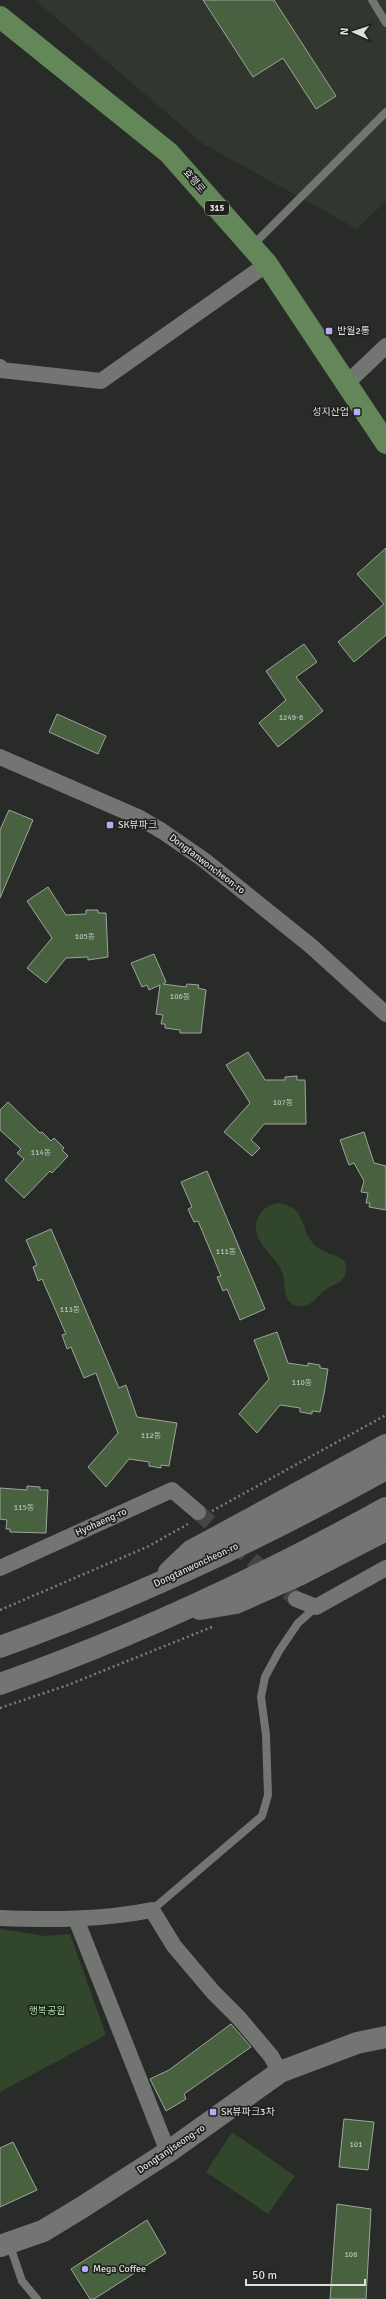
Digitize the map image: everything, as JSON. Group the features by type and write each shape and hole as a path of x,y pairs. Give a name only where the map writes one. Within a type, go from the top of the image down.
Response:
{"main road":[{"name":"효행로","path":"0,17 170,153 267,264 386,443"},
{"path":"155,1585 191,1551 386,1445"},
{"name":"Dongtanwoncheon-ro","path":"0,1647 123,1600 231,1549 386,1469"},
{"path":"0,1684 171,1614 299,1554 386,1508"},
{"path":"171,1614 236,1603 298,1575 386,1530"},
{"name":"Dongtanjiseong-ro","path":"4,2244 43,2231 168,2152 280,2072 357,2043 386,2037"}],"street":[{"path":"0,367 1,370 101,380 267,264"},
{"path":"346,384 386,346"},
{"name":"Dongtanwoncheon-ro","path":"0,757 138,817 162,831 204,860 311,946 386,1014"},
{"name":"Hyohaeng-ro","path":"0,1568 172,1490 198,1512"},
{"path":"296,1599 316,1607 386,1568"},
{"path":"0,1918 76,1919 123,1916 152,1910 174,1946 271,2056 280,2072"},
{"path":"76,1919 168,2152"}],"lane":[{"path":"372,0 386,23"},
{"path":"251,247 386,112"},
{"path":"152,1910 262,1816 268,1795 266,1735 262,1697 265,1677 279,1651 298,1623 316,1607"},
{"path":"4,2244 22,2280 37,2299"}],"path":[{"path":"0,1708 68,1685 219,1624"}],"shaded area":[{"path":"35,0 386,0 386,201 357,229 203,144"}],"green space":[{"path":"278,1203 288,1205 299,1214 311,1241 320,1250 339,1257 345,1262 346,1271 344,1278 326,1289 313,1302 305,1306 294,1305 289,1302 285,1293 282,1272 279,1265 263,1246 256,1232 256,1224 262,1211 267,1207"},
{"name":"행복공원","path":"0,1929 45,1936 70,1934 106,2035 0,2092"},
{"path":"232,2132 295,2176 268,2214 206,2172"}],"building":[{"path":"203,0 274,0 336,96 316,109 283,58 253,77"},
{"path":"386,548 386,635 354,662 338,642 384,604 357,574"},
{"path":"304,644 317,662 296,677 323,711 278,747 259,723 286,700 266,671"},
{"path":"57,714 106,736 98,754 49,732"},
{"path":"9,810 33,820 0,898 0,830"},
{"path":"48,887 66,915 86,914 86,910 98,910 98,913 106,913 108,957 88,960 88,957 66,958 46,983 27,968 52,938 27,901"},
{"path":"154,954 166,982 163,984 186,987 187,984 199,985 198,988 206,990 201,1033 180,1033 180,1030 165,1028 165,1024 161,1024 163,1015 156,1014 160,985 149,990 147,985 142,987 131,963"},
{"path":"248,1052 265,1080 285,1080 285,1077 297,1076 297,1080 305,1080 306,1124 264,1124 251,1140 260,1148 252,1156 224,1132 250,1103 226,1065"},
{"path":"8,1102 40,1133 42,1132 51,1141 54,1138 64,1148 62,1150 68,1156 52,1173 50,1171 24,1198 5,1180 24,1159 17,1153 21,1149 0,1130 0,1110"},
{"path":"364,1132 374,1163 386,1166 386,1210 369,1207 370,1203 366,1203 368,1193 361,1192 364,1181 354,1163 349,1165 340,1140"},
{"path":"207,1171 265,1309 240,1320 227,1289 223,1291 217,1277 221,1276 198,1221 194,1222 188,1209 192,1207 181,1182"},
{"path":"51,1229 119,1388 126,1385 137,1417 177,1423 169,1466 161,1465 161,1468 149,1466 149,1462 129,1459 106,1487 88,1467 118,1433 96,1373 84,1378 71,1347 67,1349 62,1335 66,1334 42,1279 38,1281 33,1267 37,1265 26,1240"},
{"path":"277,1332 288,1363 308,1366 308,1363 320,1365 320,1368 328,1369 324,1394 320,1412 312,1411 312,1414 300,1412 300,1408 280,1405 257,1433 239,1414 269,1379 254,1340"},
{"path":"27,1486 40,1487 40,1490 48,1490 46,1533 10,1532 10,1529 6,1529 7,1520 0,1519 0,1488 27,1490"},
{"path":"231,2024 251,2047 184,2094 186,2099 166,2111 150,2079 169,2070"},
{"path":"344,2119 374,2122 368,2170 339,2167"},
{"path":"13,2142 37,2190 0,2207 0,2148"},
{"path":"337,2204 371,2209 366,2299 330,2299"},
{"path":"147,2220 166,2253 94,2299 90,2299 71,2269"}],"tunnel":[{"path":"198,1512 296,1599"}],"place":[{"name":"반월2통","path":"329,331"},
{"name":"성지산업","path":"357,412"},
{"name":"SK뷰파크","path":"110,825"},
{"name":"SK뷰파크3차","path":"213,2112"},
{"name":"Mega Coffee","path":"85,2269"}]}
